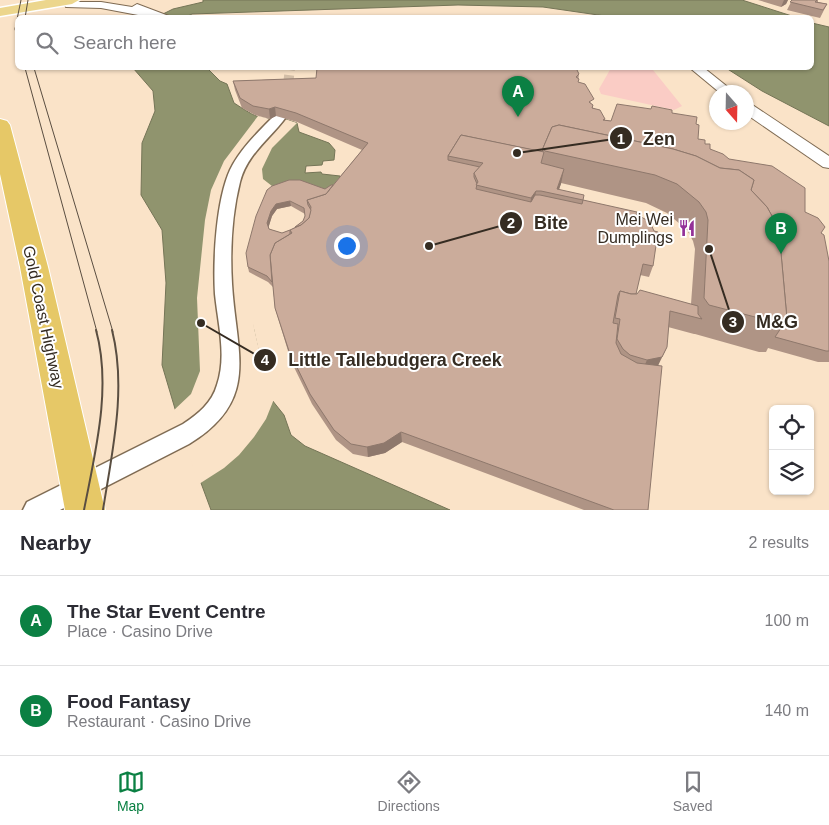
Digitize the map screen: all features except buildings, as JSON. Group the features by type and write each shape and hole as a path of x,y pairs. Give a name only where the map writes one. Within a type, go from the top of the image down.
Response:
{"highway":[{"name":"Gold Coast Highway","path":"0,124 34,267 82,499"}],"main road":[{"path":"0,6 33,0"},
{"path":"0,12 88,0"},
{"path":"32,15 71,2"},
{"path":"0,25 15,20"}],"street":[{"path":"129,0 130,3 151,13"},
{"path":"71,2 158,15"},
{"path":"699,70 718,85"},
{"path":"754,113 829,163"},
{"path":"35,510 82,499 158,448 179,437 212,413 221,402 228,386 232,369 224,292 230,192 237,171 248,152 280,118"}],"shaded area":[{"path":"203,0 742,0 789,15 598,15 543,7 458,5 161,15 173,9 203,2"},
{"path":"814,23 829,27 829,126 762,91 729,70 814,70"},
{"path":"135,70 209,70 220,81 227,84 234,103 243,109 266,119 276,116 297,123 299,132 329,143 335,150 334,160 323,161 322,165 306,166 305,173 321,172 322,174 340,176 340,182 331,190 285,186 248,259 248,268 252,275 249,308 268,395 284,415 291,435 305,446 450,510 211,510 181,429 162,365 166,283 162,230 141,195 142,143 155,111 153,91"},
{"path":"610,70 653,70 682,106 674,110 601,94 599,89"}],"pier":[{"path":"258,116 270,119 276,116 297,123 272,148 262,169 263,179 272,186 279,187 248,259 248,268 255,277 252,287 254,328 264,372 274,399 266,419 239,455 224,468 199,484 173,411 191,394 200,371 197,298 205,220 211,190 224,161"}],"tunnel":[{"path":"288,85 290,70"},
{"path":"288,85 288,100"}],"tram line":[{"path":"18,15 21,0"},
{"path":"26,15 28,0"},
{"path":"26,70 97,332"},
{"path":"35,70 113,332"},
{"path":"84,510 97,443 102,397 101,352 96,330"},
{"path":"103,510 114,443 118,398 116,352 112,330"}],"place":[{"name":"The Star Event Centre","path":"518,117"},
{"name":"Zen","path":"517,153"},
{"name":"Mei Wei Dumplings","path":"687,228"},
{"name":"Bite","path":"429,246"},
{"name":"M&G","path":"709,249"},
{"name":"Food Fantasy","path":"781,254"},
{"name":"Little Tallebudgera Creek","path":"201,323"}]}
